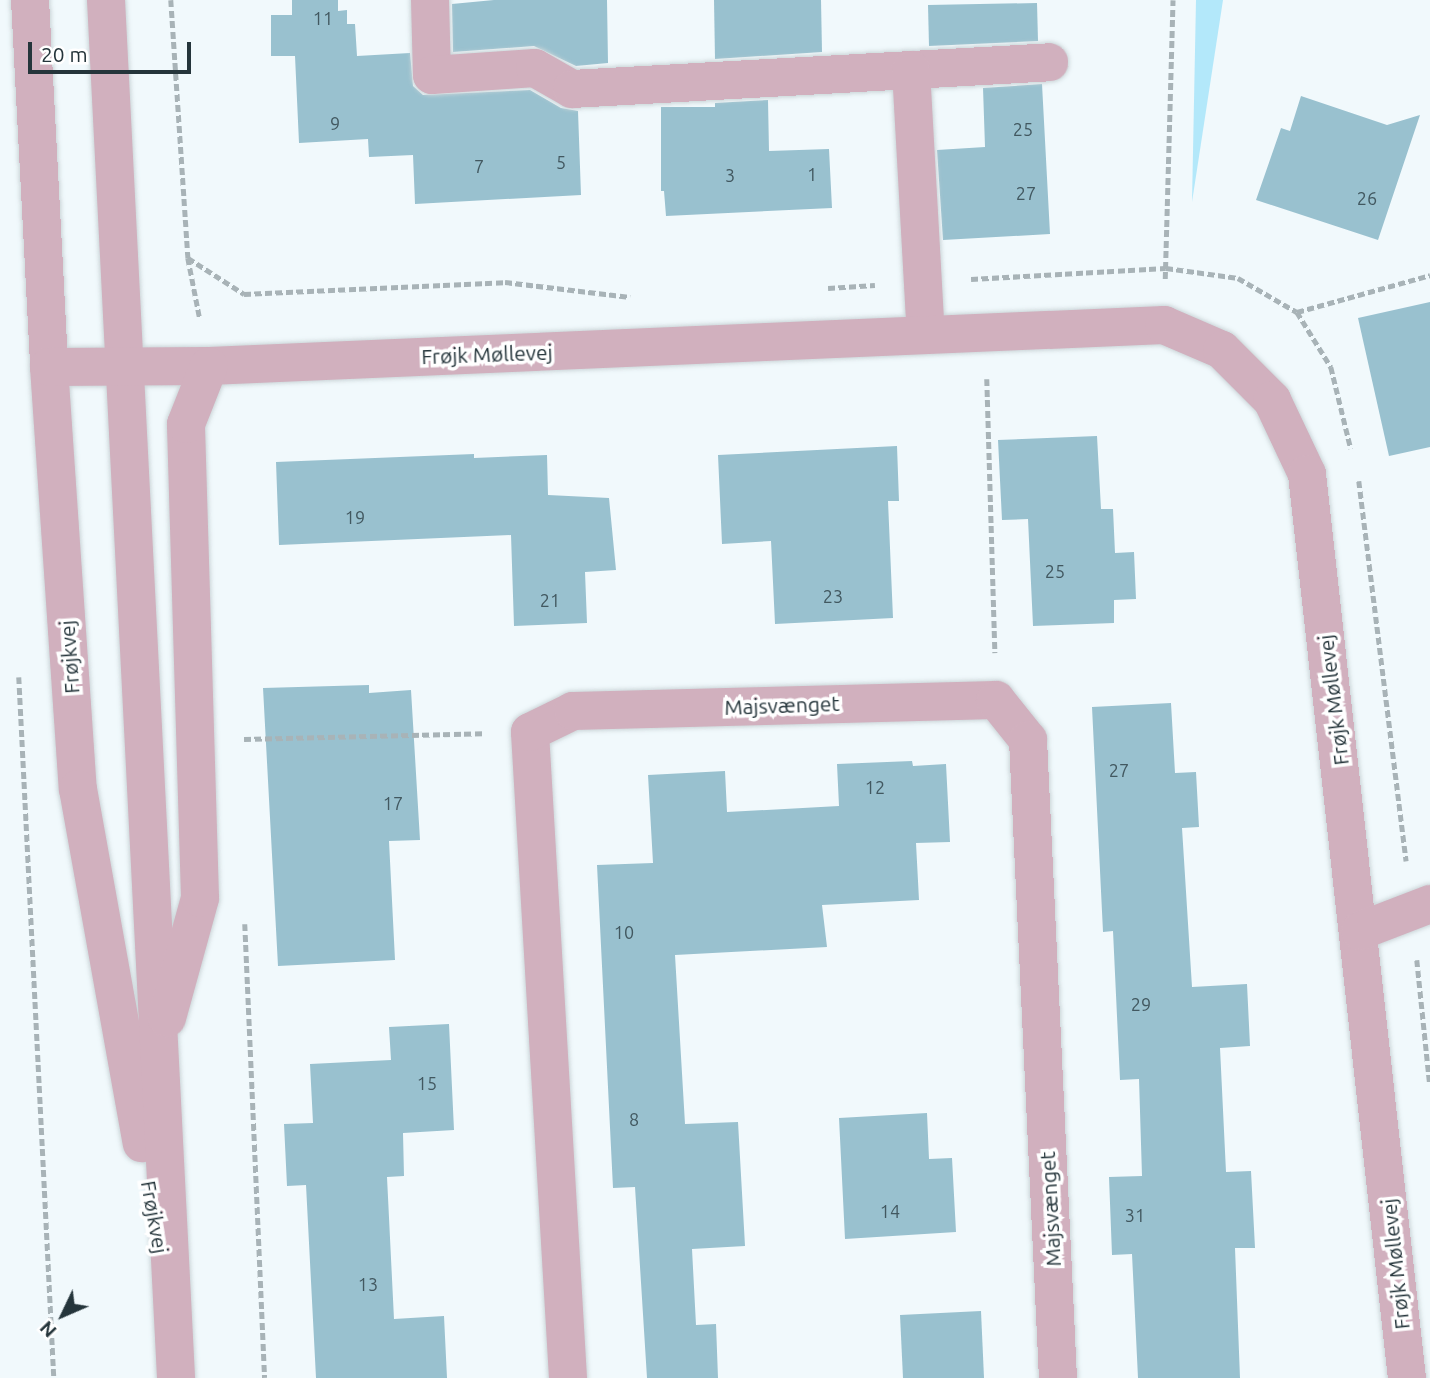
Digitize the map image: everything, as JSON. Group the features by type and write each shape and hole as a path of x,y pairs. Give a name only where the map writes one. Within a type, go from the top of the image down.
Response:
{"street":[{"name":"Frøjkvej","path":"30,0 49,367 78,789 171,1307"},
{"name":"Frøjkvej","path":"106,0 176,1378"},
{"path":"430,0 432,75 535,68 572,89 1049,62"},
{"path":"911,70 926,335"},
{"name":"Frøjk Møllevej","path":"49,367 209,366 1164,325 1222,351 1272,400 1307,474 1360,931 1407,1378"},
{"name":"Frøjkvej","path":"158,1050 200,898 186,424 209,366"},
{"name":"Majsvænget","path":"530,732 573,711 996,700 1028,740 1058,1378"},
{"path":"530,732 568,1378"},
{"path":"1360,931 1421,907"}],"path":[{"path":"171,0 188,258 209,366"},
{"path":"1164,325 1173,0"},
{"path":"188,258 244,294 505,282 632,297"},
{"path":"826,288 1166,268 1238,278 1297,312 1331,367 1353,455"},
{"path":"1297,312 1430,275"},
{"path":"985,333 996,700"},
{"path":"1356,468 1366,506 1421,907 1430,1085"},
{"path":"18,673 54,1378"},
{"path":"236,740 530,732"}],"shaded area":[{"path":"1196,0 1223,0 1192,202"}],"building":[{"path":"292,0 338,0 338,11 347,10 347,24 355,24 357,56 410,53 413,86 423,95 530,90 561,108 578,111 581,195 415,204 413,155 369,157 368,139 299,143 295,56 271,56 271,15 292,15"},
{"path":"494,0 607,0 608,63 576,66 534,46 453,52 452,4"},
{"path":"714,0 821,0 822,52 715,59"},
{"path":"1037,3 1038,41 929,46 928,5"},
{"path":"1042,84 1050,234 943,240 937,150 985,147 983,88"},
{"path":"1301,96 1387,125 1420,115 1378,240 1256,200 1281,128 1290,131"},
{"path":"768,100 769,151 829,149 832,208 666,216 664,191 661,191 661,107 715,107 715,103"},
{"path":"1430,302 1430,447 1389,456 1358,318"},
{"path":"1097,436 1101,509 1113,509 1115,553 1134,552 1136,599 1114,600 1114,623 1033,626 1028,519 1002,520 998,440"},
{"path":"897,446 899,501 888,501 893,618 775,624 771,541 722,544 718,455"},
{"path":"474,454 474,458 547,455 548,495 609,498 616,570 585,572 587,623 514,626 511,535 279,545 276,462"},
{"path":"369,685 369,693 411,690 420,840 389,841 395,960 278,966 263,688"},
{"path":"1171,703 1175,773 1196,772 1199,827 1182,828 1192,987 1247,984 1250,1046 1220,1048 1226,1172 1251,1171 1255,1248 1235,1248 1240,1378 1138,1378 1132,1254 1112,1255 1109,1177 1142,1176 1139,1079 1120,1080 1113,931 1103,932 1092,707"},
{"path":"912,761 913,766 946,764 950,842 916,843 919,900 822,905 827,947 675,955 685,1124 738,1122 745,1246 692,1249 696,1325 716,1324 718,1378 647,1378 635,1187 613,1188 597,865 653,863 648,775 725,771 727,812 839,806 837,764"},
{"path":"449,1024 454,1130 403,1133 404,1176 387,1177 394,1319 444,1316 447,1378 316,1378 306,1185 287,1186 284,1124 313,1123 310,1064 391,1060 389,1027"},
{"path":"927,1113 929,1159 952,1158 956,1232 845,1239 839,1118"},
{"path":"981,1311 984,1378 903,1378 900,1315"}]}
